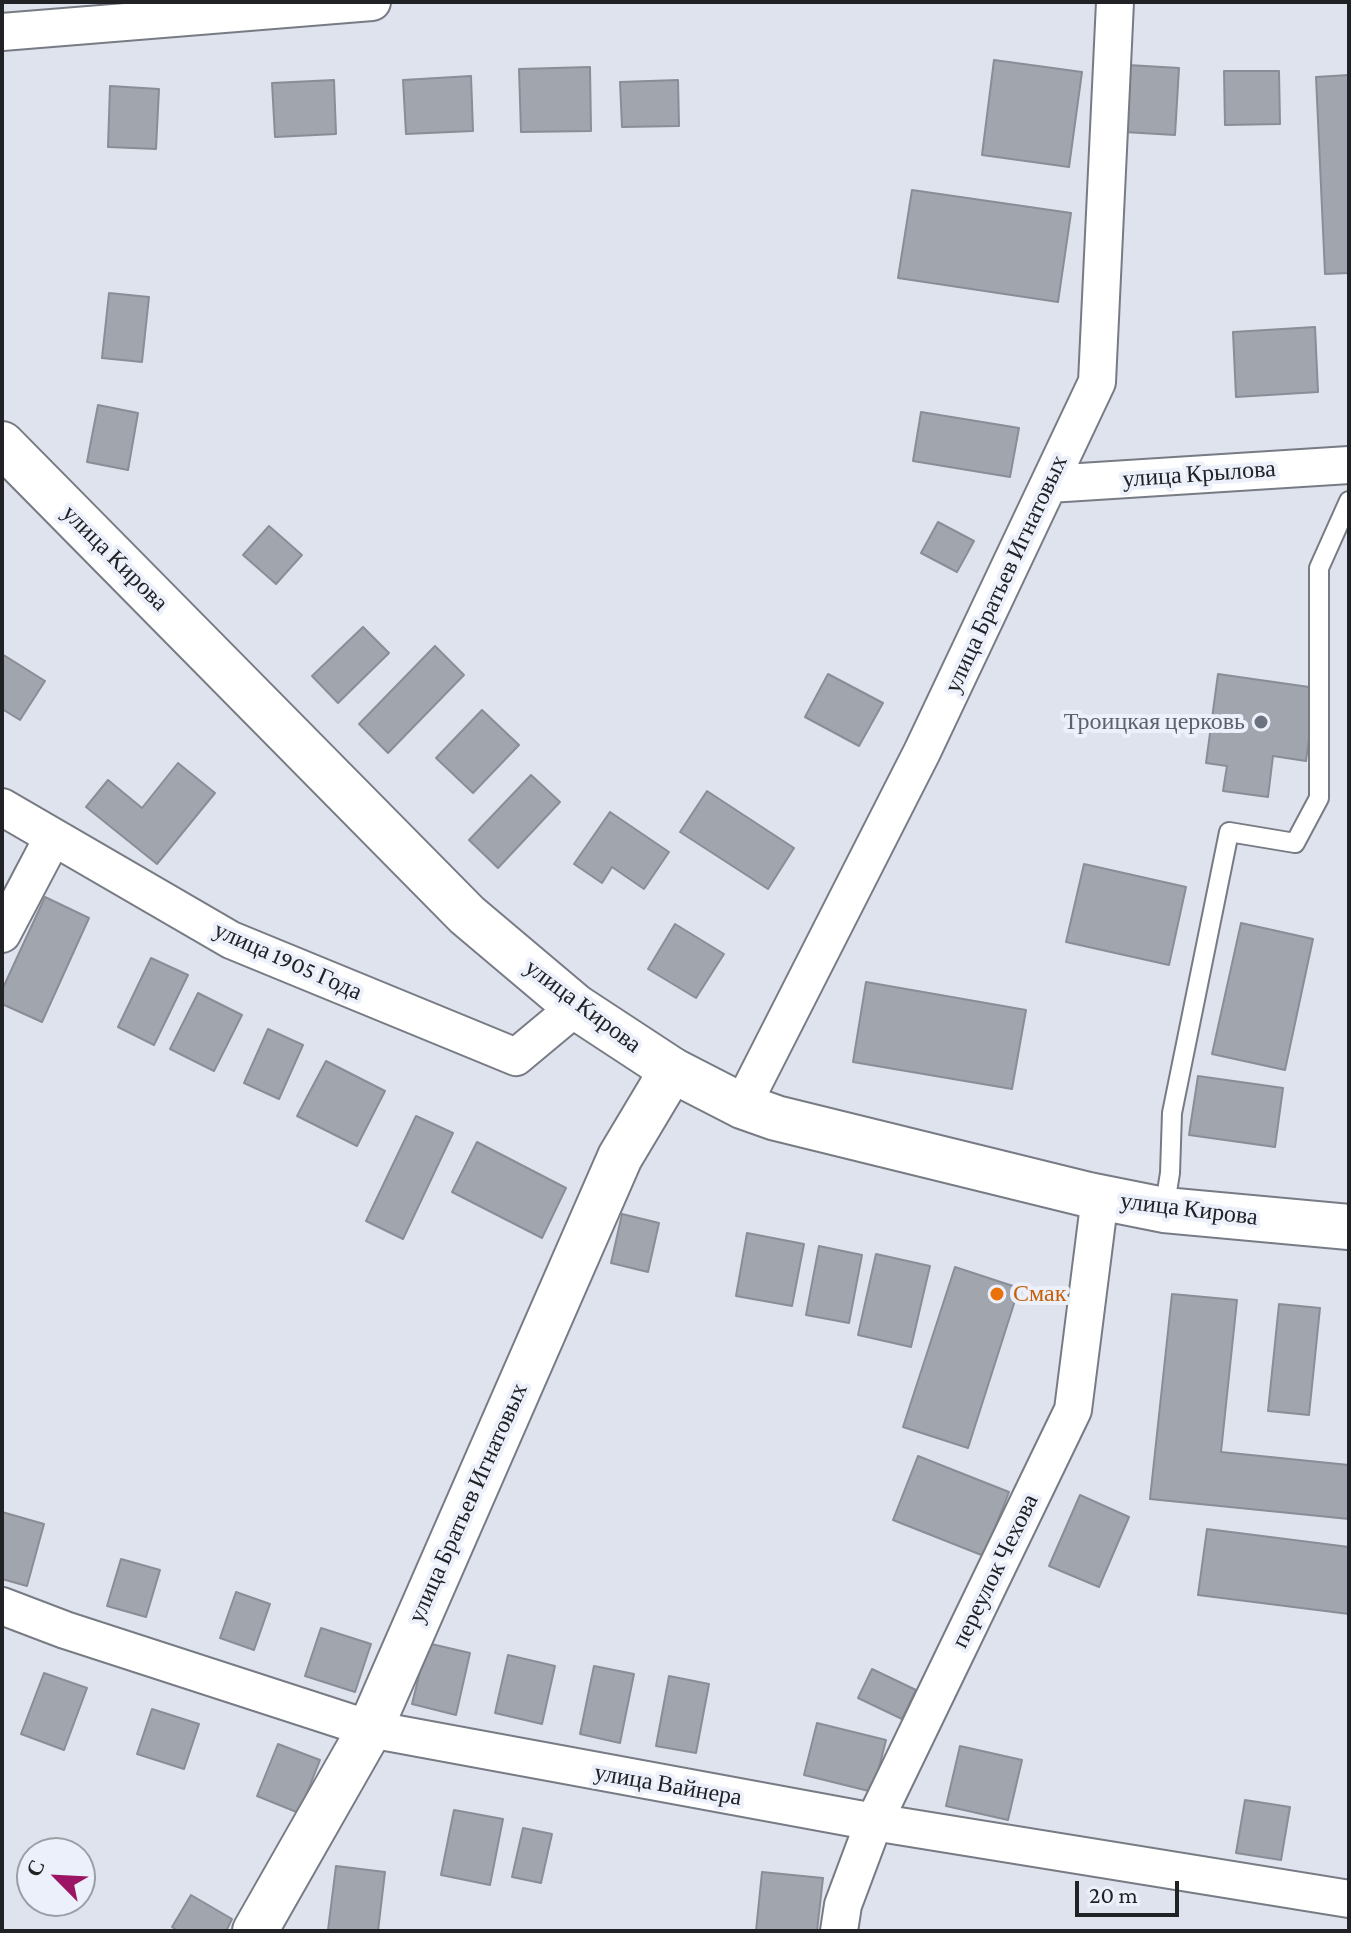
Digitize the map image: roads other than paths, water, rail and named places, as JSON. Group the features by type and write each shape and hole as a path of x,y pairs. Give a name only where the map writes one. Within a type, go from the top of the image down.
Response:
{"main road":[{"name":"улица Кирова","path":"2,444 467,915 576,1007 672,1070 742,1106 791,1122 1100,1197 1164,1210 1349,1227"},
{"name":"улица Братьев Игнатовых","path":"255,1931 370,1729 620,1157 672,1070"}],"street":[{"path":"2,32 91,12 372,2"},
{"name":"улица Братьев Игнатовых","path":"742,1106 922,752 1097,382 1115,2"},
{"name":"улица Крылова","path":"1049,484 1349,465"},
{"name":"улица 1905 Года","path":"2,807 231,940 516,1057 576,1007"},
{"path":"2,934 53,837"},
{"name":"переулок Чехова","path":"839,1931 843,1905 874,1822 1073,1410 1100,1197"},
{"name":"улица Вайнера","path":"2,1606 65,1630 370,1729 874,1822 1349,1899"}],"lane":[{"path":"1164,1210 1170,1173 1172,1113 1229,832 1295,843 1319,798 1319,568 1349,501"}],"place":[{"name":"Троицкая церковь","path":"1261,722"},
{"name":"Смак","path":"997,1294"}]}
